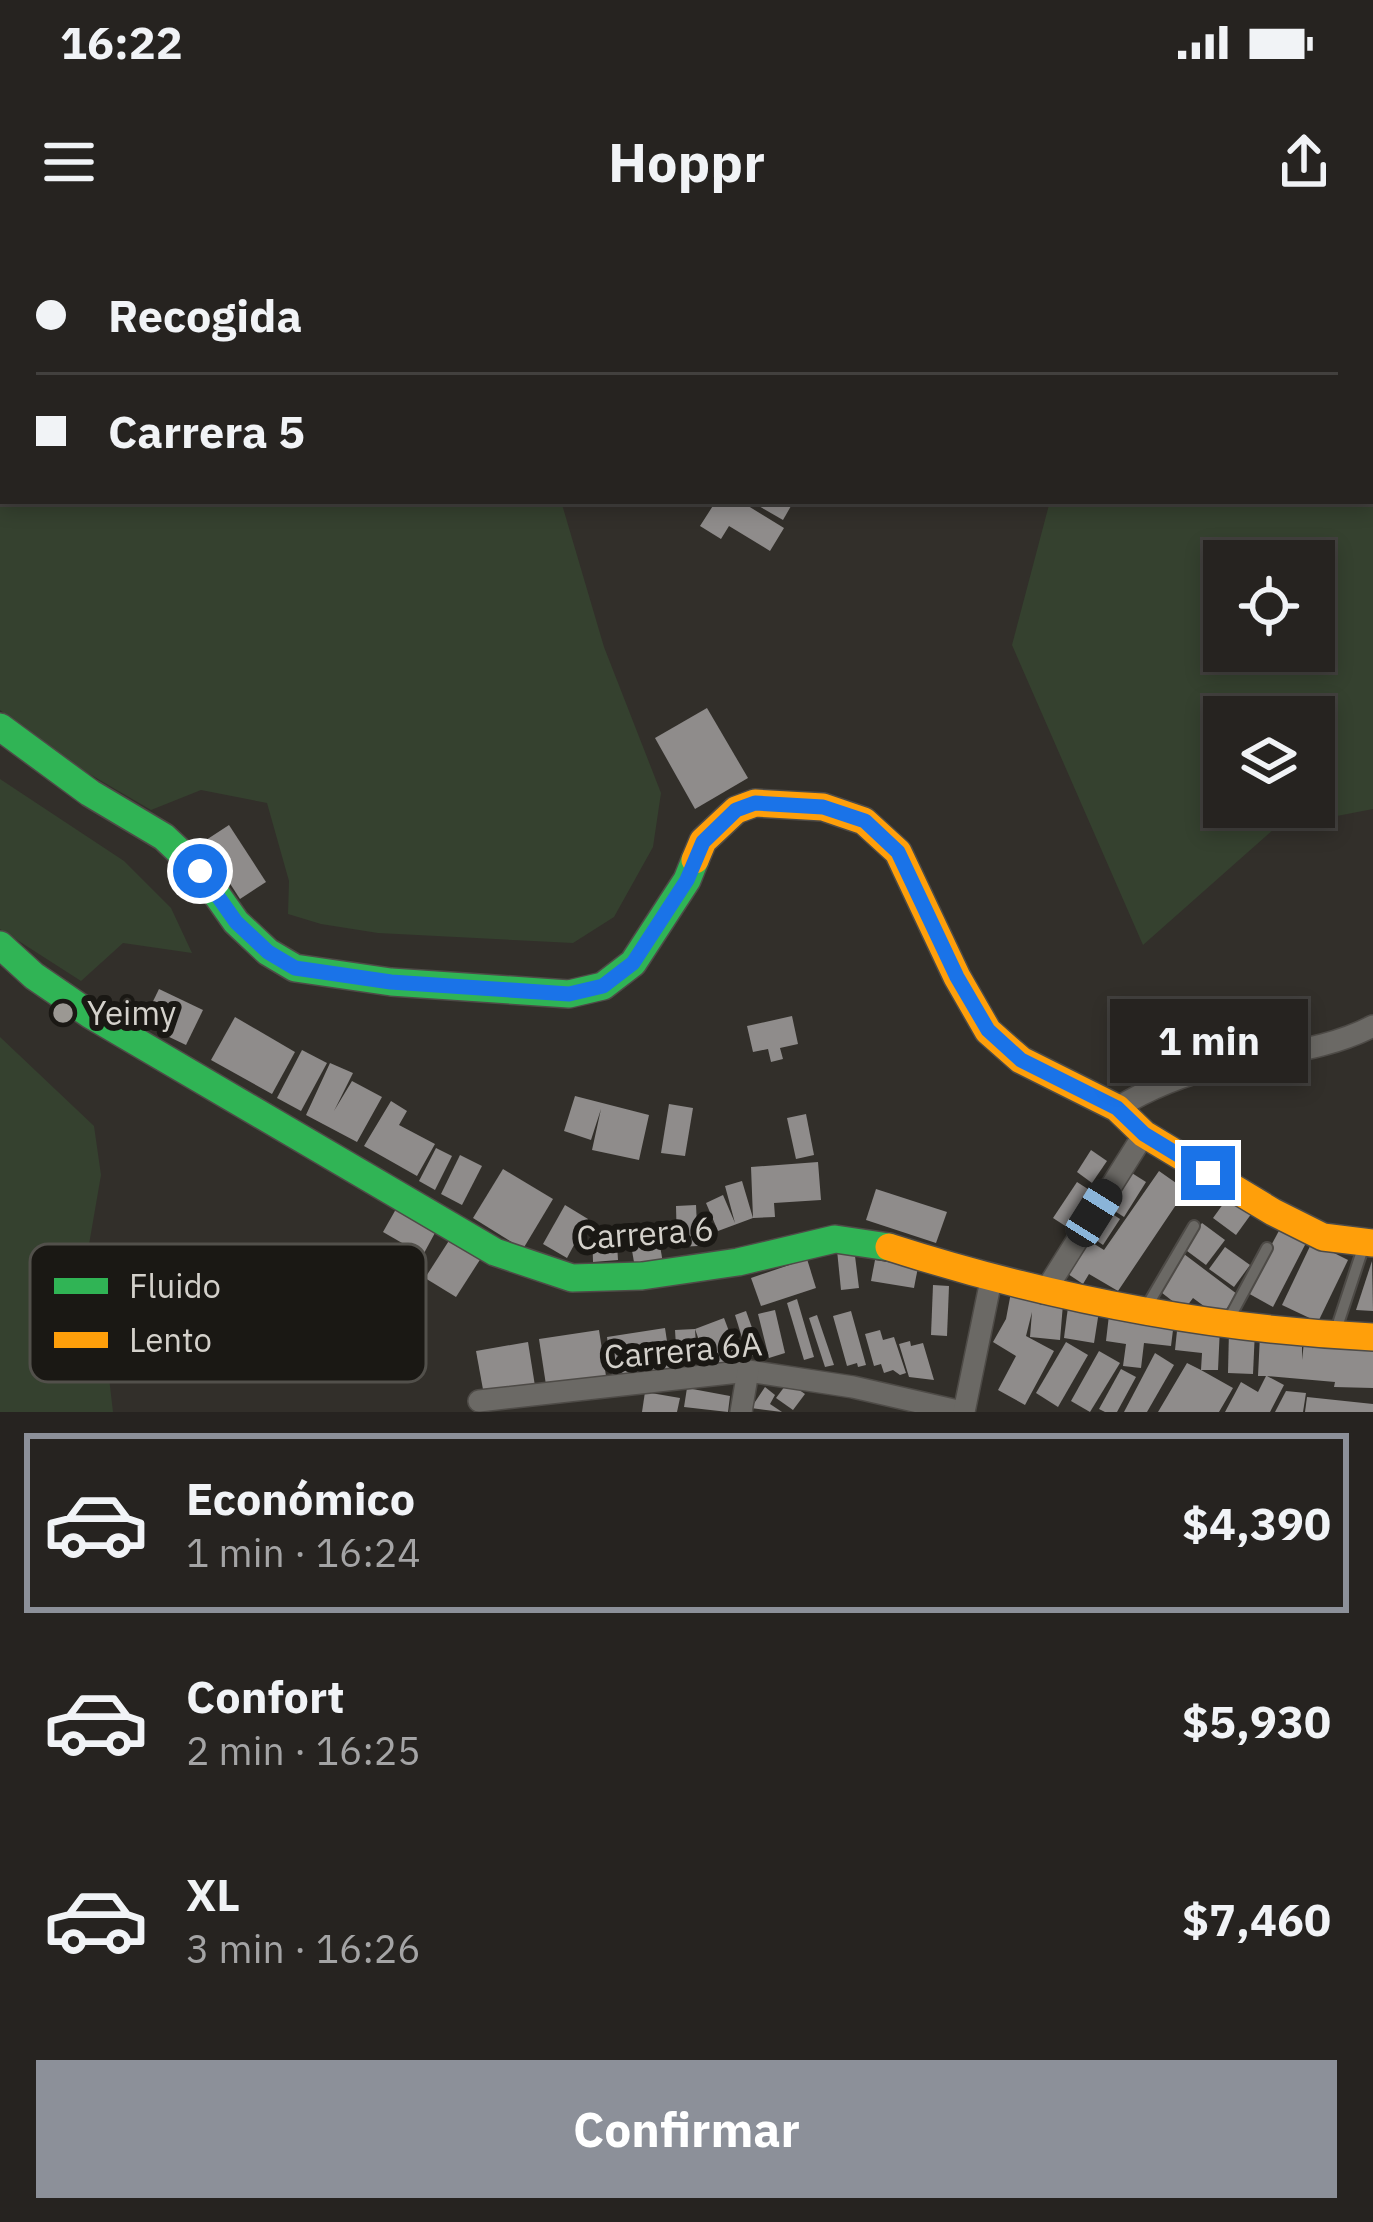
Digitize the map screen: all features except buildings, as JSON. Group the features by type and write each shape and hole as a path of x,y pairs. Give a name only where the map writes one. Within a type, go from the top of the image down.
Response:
{"street":[{"path":"0,727 89,794 164,837 200,871 236,922 268,952 295,968 391,982 569,994 603,986 633,963 687,880 703,842 736,810 755,803 823,807 865,821 898,852 957,977 988,1030 1021,1060 1117,1108 1144,1134 1306,1229 1323,1237 1369,1243"},
{"name":"Carrera 6","path":"0,945 34,976 112,1027 495,1252 572,1278 643,1276 835,1239 874,1243 991,1280 1142,1314 1224,1327 1373,1337"},
{"path":"1117,1108 1153,1086 1220,1066 1322,1047 1373,1026"},
{"path":"1044,1292 1144,1134"},
{"path":"963,1412 991,1280"},
{"path":"741,1412 748,1371"},
{"name":"Carrera 6A","path":"479,1402 748,1371 853,1387 963,1412"},
{"path":"848,1412 853,1387"}],"lane":[{"path":"1142,1314 1193,1226"},
{"path":"1334,1336 1369,1243"},
{"path":"1224,1327 1267,1248"}],"green space":[{"path":"0,504 562,504 604,647 661,793 653,847 614,917 573,943 378,933 288,914 289,881 267,803 201,790 151,810 55,754 0,710"},
{"path":"1049,504 1373,504 1373,809 1335,816 1335,696 1203,696 1203,828 1275,828 1143,945 1012,645"},
{"path":"0,779 124,861 171,908 192,953 123,943 81,981 0,929"},
{"path":"0,1037 94,1126 101,1175 89,1244 30,1244 30,1382 110,1382 113,1412 0,1412"}],"traffic: fast":[{"path":"0,727 90,793 164,837 200,871 236,922 268,952 295,968 391,982 569,994 603,986 633,963 695,860"},
{"path":"0,945 34,976 91,1015 495,1252 572,1278 642,1276 738,1262 835,1239 889,1247"}],"traffic: slow":[{"path":"695,860 703,841 736,810 755,803 823,807 864,821 898,852 988,1031 1021,1060 1117,1108 1144,1134 1273,1212 1323,1237 1373,1243"},
{"path":"889,1247 1128,1308 1249,1327 1373,1337"}],"place":[{"name":"Yeimy","path":"63,1013"}],"route":[{"path":"200,871 236,922 268,952 295,968 391,982 569,994 603,986 633,963 687,880 703,842 736,810 755,803 823,807 865,821 898,852 957,977 988,1030 1021,1060 1117,1108 1144,1134 1208,1173"}]}
